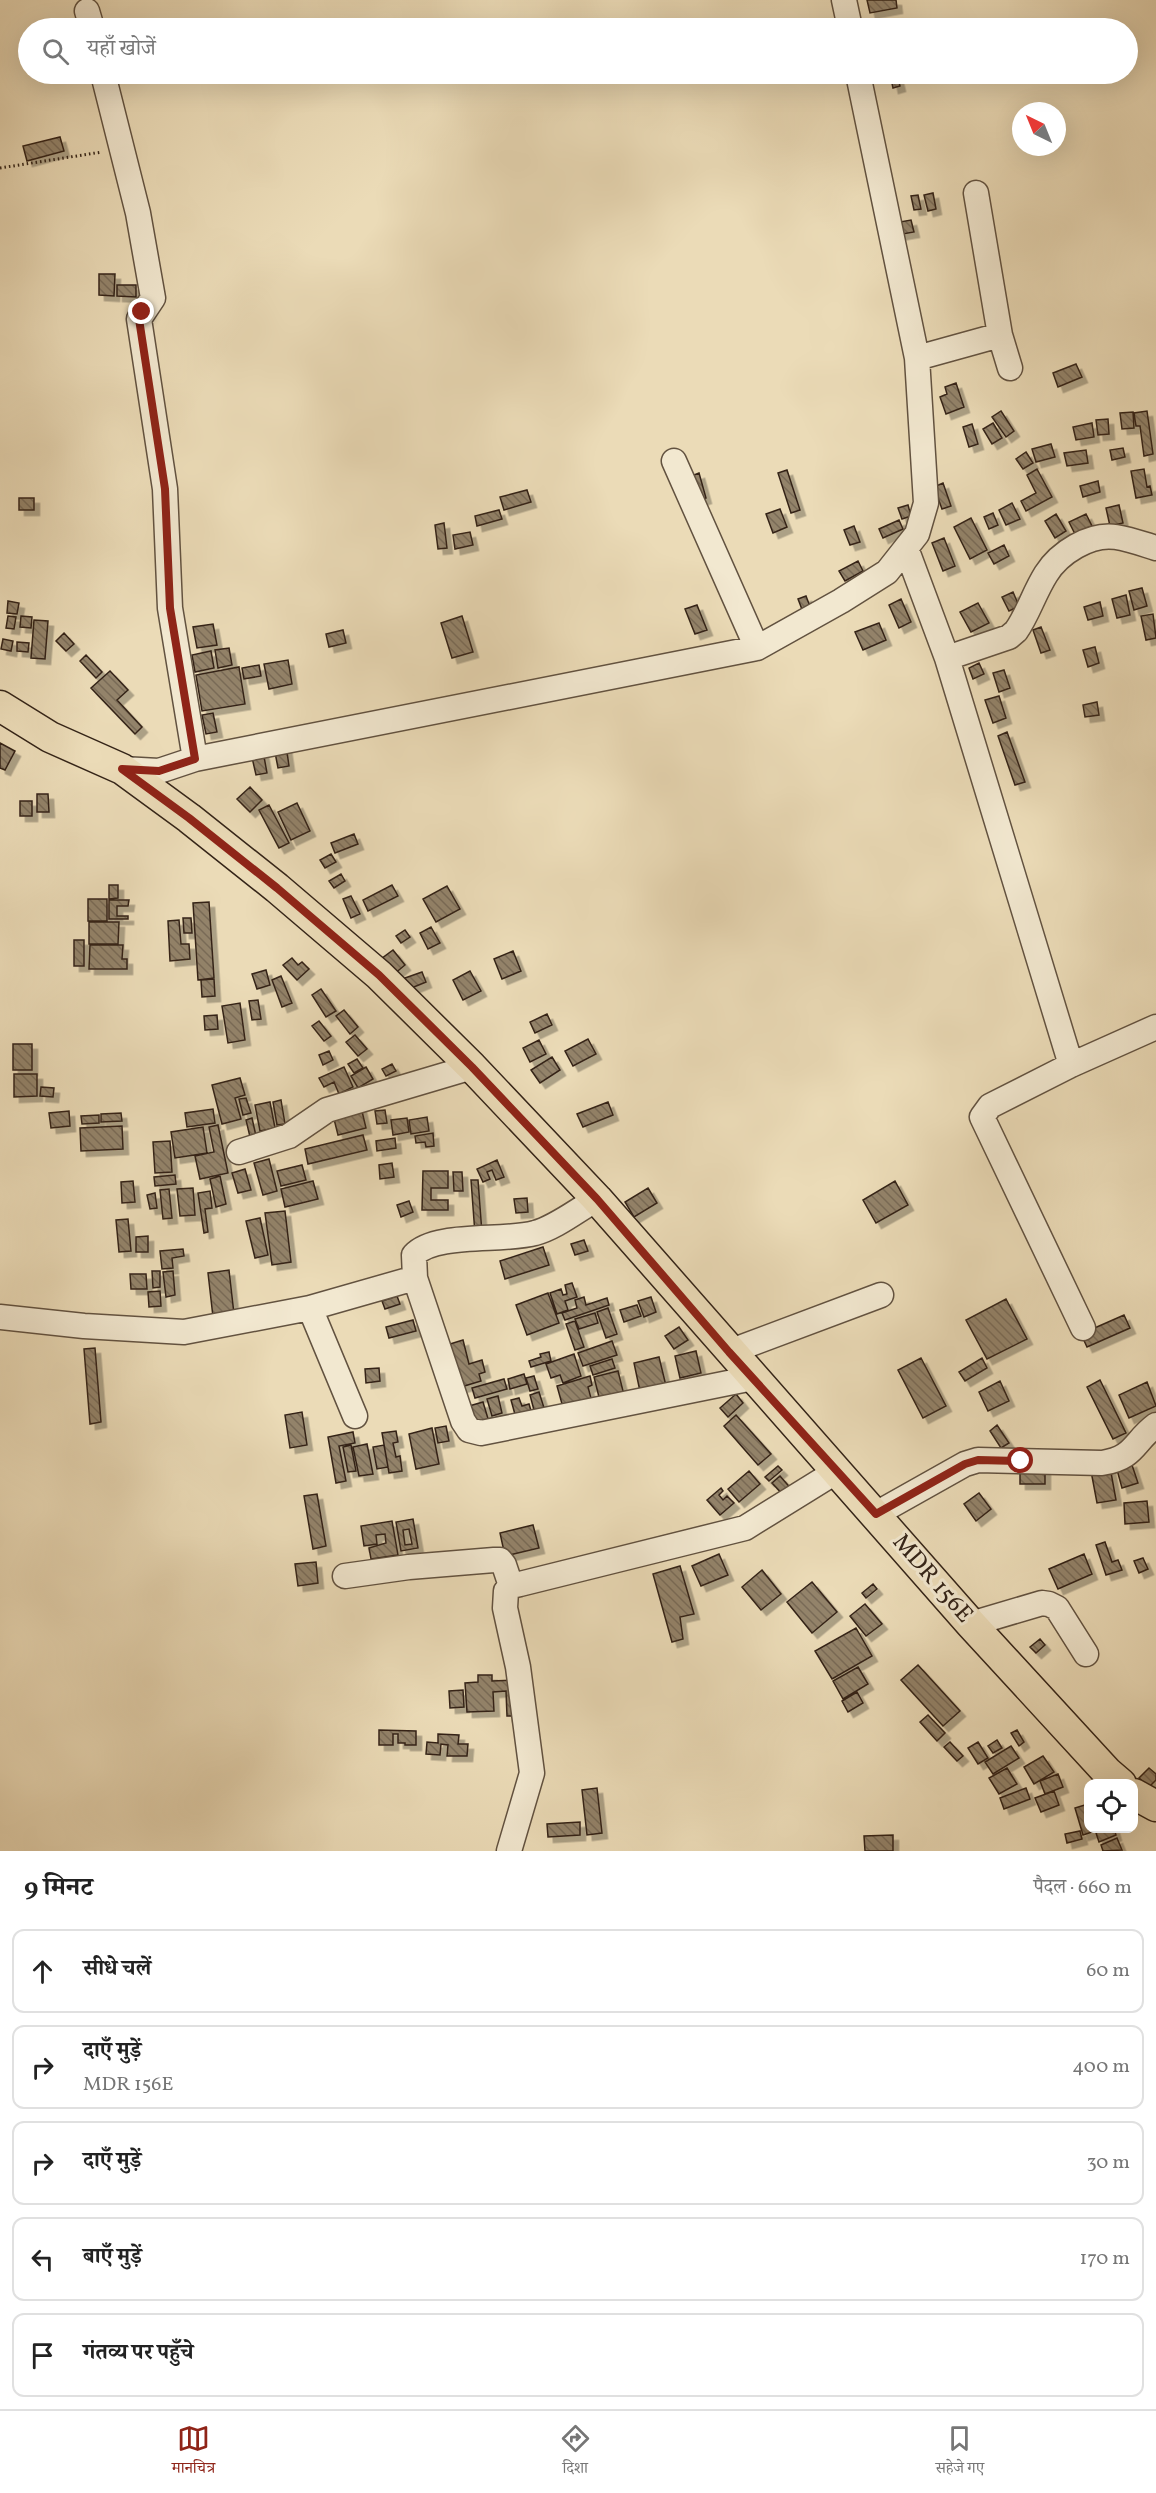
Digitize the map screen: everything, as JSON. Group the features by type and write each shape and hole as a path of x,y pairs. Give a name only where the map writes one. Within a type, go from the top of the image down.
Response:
{"main road":[{"name":"MDR 156E","path":"0,706 50,737 122,769 189,818 277,888 379,975 472,1067 597,1199 729,1352 876,1514 971,1624 1107,1772 1141,1793"}],"street":[{"path":"844,0 848,18"},
{"path":"106,84 138,213 153,298 139,319 165,489 170,608 195,759"},
{"path":"122,769 159,771 195,759 757,648 841,601 886,572 917,534 926,503 917,358 860,84"},
{"path":"976,192 1000,335 1010,368"},
{"path":"917,358 1000,335"},
{"path":"674,461 757,648"},
{"path":"947,658 1008,637 1016,632 1052,564 1063,554 1083,543 1100,537 1114,537 1156,548"},
{"path":"906,549 947,658 1071,1065"},
{"path":"1083,1328 982,1117 990,1107 1071,1065 1156,1028"},
{"path":"239,1152 289,1136 327,1110 472,1067"},
{"path":"597,1199 538,1232 515,1237 435,1242 421,1247 414,1255 415,1278 463,1421 469,1430 481,1433 753,1378"},
{"path":"0,1317 84,1326 184,1332 310,1308 415,1278"},
{"path":"729,1352 881,1295"},
{"path":"310,1308 355,1416"},
{"path":"876,1514 965,1464 978,1460 1102,1463 1119,1461 1134,1450 1148,1431 1156,1425"},
{"path":"509,1851 532,1773 518,1667 505,1608 505,1596 511,1586 745,1528 837,1471"},
{"path":"345,1576 409,1567 500,1560 511,1586"},
{"path":"971,1624 1042,1603 1049,1604 1056,1608 1086,1654"}],"path":[{"path":"0,168 122,149"}],"building":[{"path":"867,0 896,0 897,8 870,13"},
{"path":"60,137 64,151 27,161 23,146"},
{"path":"933,193 936,209 928,211 924,195"},
{"path":"918,195 921,209 914,210 911,196"},
{"path":"911,220 914,232 897,235 894,223"},
{"path":"99,274 115,274 114,296 99,295"},
{"path":"117,285 136,285 136,297 117,296"},
{"path":"1076,364 1082,377 1058,387 1053,373"},
{"path":"956,383 964,407 946,414 940,397 947,394 945,387"},
{"path":"1001,411 1014,431 1006,437 992,417"},
{"path":"1147,411 1153,454 1144,456 1140,426 1136,426 1134,413"},
{"path":"1133,412 1134,428 1122,429 1120,413"},
{"path":"1108,419 1109,434 1098,435 1096,420"},
{"path":"993,423 1002,438 992,444 983,429"},
{"path":"1092,423 1094,437 1076,440 1073,427"},
{"path":"972,424 978,444 969,447 963,427"},
{"path":"1051,444 1055,457 1036,462 1032,449"},
{"path":"1123,448 1125,457 1112,460 1110,450"},
{"path":"1086,450 1088,463 1067,466 1064,453"},
{"path":"1026,452 1033,463 1023,469 1016,459"},
{"path":"1037,469 1052,497 1026,511 1021,501 1036,493 1027,475"},
{"path":"1144,469 1147,487 1150,486 1152,495 1136,498 1131,471"},
{"path":"787,470 800,510 791,513 778,473"},
{"path":"699,473 706,498 697,501 689,477"},
{"path":"1098,481 1100,492 1083,497 1080,486"},
{"path":"943,483 951,506 942,509 934,487"},
{"path":"527,490 531,502 504,510 500,497"},
{"path":"19,498 34,498 34,510 19,510"},
{"path":"1012,503 1020,519 1006,525 999,510"},
{"path":"908,505 911,516 902,519 898,508"},
{"path":"1119,505 1123,523 1110,526 1106,508"},
{"path":"780,509 787,527 773,533 766,514"},
{"path":"499,510 502,519 477,526 475,516"},
{"path":"993,513 998,525 989,529 984,517"},
{"path":"1056,514 1066,531 1055,538 1045,521"},
{"path":"1086,514 1092,526 1075,534 1069,522"},
{"path":"971,518 987,550 970,559 954,527"},
{"path":"899,520 903,529 883,538 879,529"},
{"path":"444,523 447,548 438,549 435,525"},
{"path":"854,526 860,542 850,545 844,530"},
{"path":"470,532 473,545 455,549 453,535"},
{"path":"944,538 955,566 943,571 932,543"},
{"path":"1004,545 1009,556 994,564 988,553"},
{"path":"858,561 863,571 845,581 839,571"},
{"path":"1142,588 1147,606 1134,610 1129,591"},
{"path":"1013,592 1019,606 1009,611 1002,597"},
{"path":"1126,595 1130,615 1117,618 1112,599"},
{"path":"806,596 811,609 803,612 798,599"},
{"path":"901,599 911,622 899,628 889,605"},
{"path":"8,601 19,603 17,614 7,613"},
{"path":"1100,602 1103,616 1088,620 1084,607"},
{"path":"978,603 989,623 971,632 960,612"},
{"path":"697,605 707,630 695,634 685,609"},
{"path":"1153,614 1156,638 1146,640 1141,616"},
{"path":"8,616 16,617 14,629 6,628"},
{"path":"21,616 32,617 31,628 20,627"},
{"path":"462,616 473,652 452,658 441,623"},
{"path":"34,620 48,621 45,659 31,658"},
{"path":"879,623 886,640 863,650 855,632"},
{"path":"213,624 217,645 197,648 193,627"},
{"path":"1041,627 1050,650 1041,653 1033,630"},
{"path":"343,630 346,643 329,647 326,634"},
{"path":"64,633 74,644 66,651 56,641"},
{"path":"3,639 13,641 11,651 1,649"},
{"path":"17,642 29,643 28,652 17,651"},
{"path":"1095,647 1099,663 1088,667 1083,650"},
{"path":"229,648 232,665 218,668 215,650"},
{"path":"211,651 214,668 195,672 192,655"},
{"path":"86,655 102,672 96,678 80,661"},
{"path":"288,660 292,684 269,689 264,664"},
{"path":"979,663 984,674 973,679 969,668"},
{"path":"259,665 261,676 244,679 242,668"},
{"path":"239,667 245,704 202,711 196,675"},
{"path":"1004,670 1010,688 999,692 993,673"},
{"path":"110,671 128,690 117,700 142,727 135,734 91,688"},
{"path":"999,696 1006,718 993,723 985,700"},
{"path":"1097,702 1099,715 1085,717 1083,705"},
{"path":"213,713 217,732 206,734 202,715"},
{"path":"1007,732 1025,782 1015,785 998,736"},
{"path":"0,743 15,751 5,770 0,768"},
{"path":"286,745 289,766 278,768 274,747"},
{"path":"263,751 267,773 256,775 251,753"},
{"path":"250,787 262,800 250,812 237,799"},
{"path":"37,794 48,794 49,812 37,812"},
{"path":"20,801 32,801 32,816 20,816"},
{"path":"297,803 310,831 291,840 278,812"},
{"path":"269,805 289,843 279,848 259,810"},
{"path":"354,834 358,844 335,853 331,843"},
{"path":"331,854 336,862 325,868 320,860"},
{"path":"341,874 345,881 334,888 329,881"},
{"path":"109,885 118,885 118,898 109,899"},
{"path":"392,885 398,896 368,911 363,900"},
{"path":"447,886 460,909 436,922 423,899"},
{"path":"351,896 360,914 351,918 343,899"},
{"path":"88,899 107,899 107,921 88,921"},
{"path":"109,900 129,900 128,906 117,906 117,916 128,916 128,919 109,919"},
{"path":"209,902 214,978 198,980 193,903"},
{"path":"183,918 191,918 192,933 184,933"},
{"path":"179,920 181,944 189,944 190,959 170,961 168,921"},
{"path":"89,922 119,922 118,944 89,944"},
{"path":"431,927 440,943 428,949 420,933"},
{"path":"405,930 410,937 401,943 396,936"},
{"path":"74,940 84,940 84,966 74,966"},
{"path":"90,945 123,945 122,959 127,959 127,969 89,969"},
{"path":"393,950 405,965 393,975 381,959"},
{"path":"513,951 521,971 502,979 494,959"},
{"path":"292,958 298,965 302,962 309,969 297,980 283,965"},
{"path":"266,970 270,985 257,989 252,974"},
{"path":"470,971 481,991 463,1000 453,980"},
{"path":"422,972 426,982 409,989 405,978"},
{"path":"281,976 292,1003 282,1007 272,980"},
{"path":"214,979 215,996 202,997 201,980"},
{"path":"321,989 336,1011 326,1017 312,995"},
{"path":"258,1000 261,1019 252,1020 249,1001"},
{"path":"240,1003 245,1040 228,1043 222,1006"},
{"path":"344,1010 358,1027 350,1034 336,1016"},
{"path":"547,1014 552,1025 535,1033 530,1022"},
{"path":"217,1015 218,1029 205,1030 204,1016"},
{"path":"319,1021 331,1036 324,1041 312,1026"},
{"path":"355,1035 367,1049 358,1056 346,1042"},
{"path":"588,1039 596,1054 573,1066 565,1051"},
{"path":"539,1040 546,1054 530,1062 523,1048"},
{"path":"13,1044 32,1044 32,1070 13,1070"},
{"path":"329,1051 333,1060 323,1065 319,1055"},
{"path":"552,1057 560,1070 540,1083 531,1070"},
{"path":"357,1059 363,1068 354,1073 348,1064"},
{"path":"392,1064 396,1071 386,1076 382,1069"},
{"path":"344,1067 353,1087 339,1094 334,1082 324,1087 319,1078"},
{"path":"366,1067 373,1079 358,1088 351,1076"},
{"path":"14,1074 37,1074 37,1096 14,1097"},
{"path":"240,1078 245,1095 235,1098 241,1119 222,1124 212,1085"},
{"path":"41,1087 54,1088 53,1097 40,1096"},
{"path":"246,1098 251,1113 243,1115 239,1099"},
{"path":"281,1100 285,1124 277,1125 273,1102"},
{"path":"270,1102 275,1128 260,1131 255,1105"},
{"path":"608,1102 613,1115 583,1127 577,1114"},
{"path":"361,1107 366,1128 338,1135 333,1115"},
{"path":"213,1109 215,1123 187,1127 185,1113"},
{"path":"385,1110 387,1123 377,1124 375,1111"},
{"path":"69,1111 70,1126 51,1128 49,1113"},
{"path":"121,1113 122,1121 101,1122 101,1114"},
{"path":"99,1115 99,1123 82,1124 81,1116"},
{"path":"427,1117 429,1131 411,1134 409,1120"},
{"path":"252,1118 256,1136 250,1137 246,1120"},
{"path":"407,1118 409,1132 393,1135 391,1120"},
{"path":"218,1125 228,1173 200,1179 195,1156 214,1152 209,1127"},
{"path":"122,1126 123,1149 81,1151 80,1128"},
{"path":"203,1127 207,1153 175,1158 171,1132"},
{"path":"433,1133 434,1146 426,1147 425,1142 416,1143 415,1136"},
{"path":"363,1135 367,1150 308,1164 305,1149"},
{"path":"395,1138 396,1148 377,1151 376,1141"},
{"path":"170,1141 172,1172 155,1173 153,1142"},
{"path":"269,1159 277,1191 263,1195 254,1163"},
{"path":"497,1160 504,1177 496,1180 492,1170 487,1172 490,1179 483,1182 477,1169"},
{"path":"392,1163 394,1177 380,1179 379,1165"},
{"path":"302,1165 306,1180 281,1186 277,1171"},
{"path":"245,1169 251,1190 238,1193 232,1173"},
{"path":"423,1171 448,1171 448,1188 431,1188 431,1200 448,1200 448,1210 422,1210"},
{"path":"453,1172 462,1172 463,1191 454,1191"},
{"path":"175,1175 176,1184 155,1186 154,1177"},
{"path":"220,1176 226,1204 216,1207 210,1179"},
{"path":"471,1180 478,1180 482,1233 475,1234"},
{"path":"133,1181 135,1202 122,1203 121,1182"},
{"path":"313,1181 318,1199 285,1207 281,1189"},
{"path":"895,1181 908,1205 876,1223 863,1200"},
{"path":"193,1188 195,1215 180,1216 177,1189"},
{"path":"648,1188 657,1203 634,1217 625,1202"},
{"path":"169,1189 172,1218 163,1219 160,1190"},
{"path":"210,1191 212,1208 205,1209 208,1232 204,1233 198,1193"},
{"path":"155,1193 157,1208 150,1209 147,1195"},
{"path":"527,1198 528,1212 516,1213 514,1199"},
{"path":"409,1201 413,1212 401,1217 397,1205"},
{"path":"285,1211 291,1262 272,1265 265,1213"},
{"path":"260,1218 268,1255 255,1258 246,1221"},
{"path":"128,1219 131,1251 119,1252 116,1220"},
{"path":"148,1236 148,1252 136,1252 136,1237"},
{"path":"584,1240 588,1251 575,1255 571,1244"},
{"path":"543,1247 549,1265 505,1279 500,1261"},
{"path":"183,1249 184,1256 172,1258 173,1268 162,1269 160,1251"},
{"path":"229,1270 234,1314 213,1317 208,1273"},
{"path":"152,1271 160,1271 160,1287 153,1288"},
{"path":"173,1271 175,1295 166,1297 163,1272"},
{"path":"130,1274 146,1274 147,1289 131,1289"},
{"path":"572,1283 577,1297 565,1301 568,1310 557,1314 550,1293 561,1289 563,1295 567,1294 565,1285"},
{"path":"160,1291 161,1306 149,1307 148,1292"},
{"path":"548,1293 559,1323 527,1335 516,1305"},
{"path":"397,1296 400,1304 385,1309 382,1301"},
{"path":"584,1297 586,1305 607,1298 609,1305 565,1320 562,1313 577,1308 575,1300"},
{"path":"651,1297 656,1312 644,1317 638,1301"},
{"path":"1006,1299 1027,1339 987,1359 966,1320"},
{"path":"637,1305 641,1316 624,1322 620,1310"},
{"path":"608,1308 617,1334 606,1338 597,1312"},
{"path":"595,1313 598,1323 579,1329 575,1319"},
{"path":"1124,1315 1130,1328 1087,1347 1081,1334"},
{"path":"413,1320 416,1331 389,1338 386,1327"},
{"path":"575,1321 584,1347 575,1350 566,1324"},
{"path":"679,1327 688,1340 674,1349 665,1336"},
{"path":"463,1340 469,1364 482,1360 485,1372 479,1374 481,1381 461,1387 450,1344"},
{"path":"612,1341 617,1355 583,1366 578,1353"},
{"path":"95,1348 101,1422 90,1424 84,1349"},
{"path":"696,1351 701,1373 680,1378 675,1356"},
{"path":"549,1352 551,1361 531,1367 529,1361 541,1357 540,1354"},
{"path":"574,1354 581,1376 563,1383 560,1375 551,1378 546,1364"},
{"path":"659,1357 667,1390 641,1396 634,1363"},
{"path":"921,1358 946,1406 923,1418 898,1370"},
{"path":"982,1358 987,1368 965,1381 959,1372"},
{"path":"612,1359 615,1368 593,1375 590,1366"},
{"path":"379,1368 380,1381 366,1383 365,1369"},
{"path":"618,1371 624,1395 600,1401 594,1377"},
{"path":"524,1374 527,1384 510,1389 508,1379"},
{"path":"534,1376 538,1389 530,1391 526,1378"},
{"path":"590,1376 592,1385 588,1387 592,1402 564,1411 557,1386"},
{"path":"504,1379 507,1389 475,1398 472,1388"},
{"path":"1100,1380 1126,1433 1113,1439 1087,1387"},
{"path":"1000,1381 1009,1401 988,1411 979,1392"},
{"path":"1147,1382 1156,1406 1129,1418 1119,1395"},
{"path":"539,1392 545,1411 535,1414 530,1395"},
{"path":"736,1394 743,1403 728,1417 720,1408"},
{"path":"498,1396 502,1413 492,1416 487,1399"},
{"path":"519,1398 522,1406 529,1404 532,1414 516,1418 511,1400"},
{"path":"483,1402 489,1422 475,1426 469,1406"},
{"path":"302,1412 307,1445 290,1448 285,1415"},
{"path":"736,1415 771,1454 758,1465 724,1426"},
{"path":"997,1425 1009,1443 1001,1448 990,1431"},
{"path":"446,1426 449,1441 438,1443 435,1428"},
{"path":"432,1428 439,1464 416,1469 409,1434"},
{"path":"396,1431 398,1442 393,1443 396,1457 400,1456 402,1471 389,1473 382,1433"},
{"path":"353,1432 355,1443 339,1446 346,1481 336,1483 328,1437"},
{"path":"367,1444 373,1474 359,1476 353,1447"},
{"path":"351,1445 356,1471 348,1472 343,1447"},
{"path":"384,1445 388,1467 377,1469 373,1447"},
{"path":"1131,1462 1138,1483 1122,1488 1116,1466"},
{"path":"778,1466 782,1470 769,1481 765,1477"},
{"path":"1020,1466 1045,1466 1045,1484 1020,1484"},
{"path":"1110,1467 1116,1500 1097,1503 1091,1471"},
{"path":"749,1471 760,1484 739,1502 728,1489"},
{"path":"780,1476 793,1491 785,1497 772,1483"},
{"path":"721,1488 723,1491 719,1495 723,1500 727,1496 734,1503 720,1515 707,1500"},
{"path":"979,1493 991,1509 976,1521 964,1504"},
{"path":"317,1494 326,1546 313,1549 304,1496"},
{"path":"1147,1501 1149,1522 1125,1524 1124,1503"},
{"path":"413,1519 418,1548 401,1551 396,1522","holes":["409,1529 412,1544 405,1545 403,1530"]},
{"path":"392,1521 398,1555 371,1559 369,1548 386,1543 385,1534 376,1535 377,1544 364,1546 361,1526"},
{"path":"533,1525 539,1548 505,1556 500,1533"},
{"path":"1105,1542 1112,1562 1118,1560 1122,1570 1106,1575 1096,1545"},
{"path":"719,1554 728,1575 701,1586 692,1566"},
{"path":"1084,1554 1092,1574 1058,1589 1049,1569"},
{"path":"1143,1558 1148,1569 1139,1573 1134,1561"},
{"path":"316,1562 318,1583 298,1586 295,1564"},
{"path":"680,1566 694,1614 680,1617 683,1639 672,1642 653,1574"},
{"path":"762,1570 781,1594 761,1610 742,1587"},
{"path":"812,1582 837,1612 812,1633 787,1602"},
{"path":"873,1584 877,1589 866,1598 862,1593"},
{"path":"865,1604 882,1624 866,1636 850,1616"},
{"path":"856,1628 872,1656 832,1679 815,1651"},
{"path":"1040,1639 1045,1645 1036,1653 1030,1647"},
{"path":"918,1665 960,1711 943,1726 901,1680"},
{"path":"858,1667 868,1684 843,1699 833,1681"},
{"path":"478,1675 492,1675 492,1681 516,1680 518,1716 507,1716 506,1691 493,1692 494,1711 467,1712 465,1683 478,1682"},
{"path":"463,1690 464,1707 450,1708 449,1691"},
{"path":"857,1692 863,1703 848,1712 842,1701"},
{"path":"928,1715 945,1733 937,1741 920,1722"},
{"path":"379,1730 416,1731 416,1745 398,1743 398,1734 393,1734 393,1745 379,1745"},
{"path":"1017,1730 1024,1742 1019,1746 1011,1733"},
{"path":"438,1734 459,1735 458,1744 468,1744 467,1756 447,1756 448,1745 441,1744 440,1755 426,1754 427,1742 438,1743"},
{"path":"997,1740 1002,1748 993,1753 988,1746"},
{"path":"950,1742 963,1756 957,1761 944,1747"},
{"path":"978,1742 988,1758 978,1764 968,1748"},
{"path":"1011,1746 1019,1758 993,1774 985,1762"},
{"path":"1043,1756 1054,1772 1034,1784 1024,1767"},
{"path":"1007,1768 1017,1784 999,1794 989,1778"},
{"path":"1149,1768 1156,1774 1156,1780 1149,1787 1139,1778"},
{"path":"1058,1774 1063,1787 1045,1794 1040,1781"},
{"path":"597,1788 602,1833 587,1835 582,1790"},
{"path":"1026,1788 1030,1799 1004,1809 1000,1798"},
{"path":"1054,1791 1059,1805 1041,1812 1035,1798"},
{"path":"1084,1805 1084,1833 1089,1833 1083,1835 1075,1808"},
{"path":"580,1822 580,1835 548,1837 547,1824"},
{"path":"1080,1831 1082,1839 1067,1843 1065,1834"},
{"path":"1096,1833 1115,1833 1116,1835 1099,1842"},
{"path":"893,1835 893,1851 865,1851 864,1836"},
{"path":"1117,1838 1122,1850 1103,1851 1101,1845"}],"route":[{"path":"142,312 139,319 165,489 170,608 195,759 159,771 122,769 189,818 277,888 379,975 472,1067 597,1199 729,1352 876,1514 965,1464 978,1460 1021,1461"}]}
